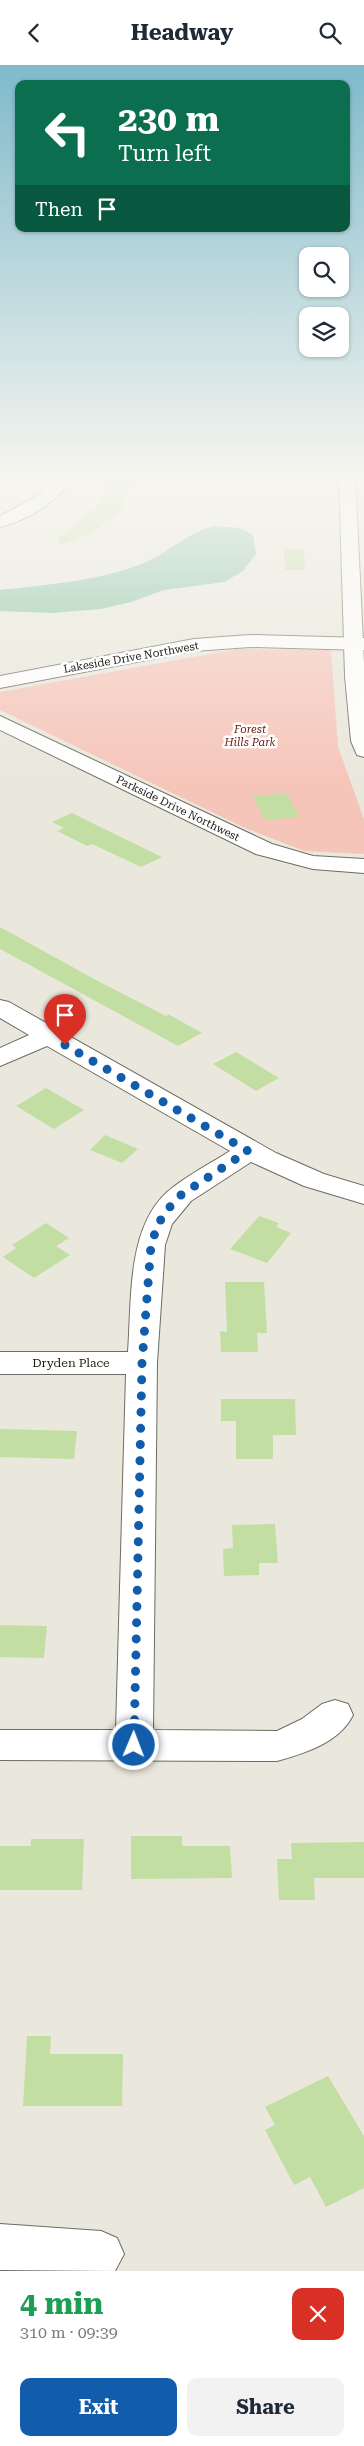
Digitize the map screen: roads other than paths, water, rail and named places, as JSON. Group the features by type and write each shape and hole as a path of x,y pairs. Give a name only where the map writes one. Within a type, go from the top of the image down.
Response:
{"street":[{"path":"354,578 359,644 355,676 361,741 364,751"},
{"name":"Lakeside Drive Northwest","path":"0,683 194,645 250,641 359,644"},
{"name":"Parkside Drive Northwest","path":"0,722 264,849 292,859 323,865 364,866"},
{"path":"0,1007 248,1151 310,1179 340,1190 364,1195"},
{"path":"0,1058 48,1036"},
{"path":"134,1745 142,1363 151,1245 158,1224 181,1195 248,1151"},
{"name":"Dryden Place","path":"0,1363 142,1363"},
{"path":"0,1745 278,1746 303,1739 335,1715"},
{"path":"0,2247 101,2254"}],"park label":[{"name":"Forest Hills Park","path":"250,735"}]}
